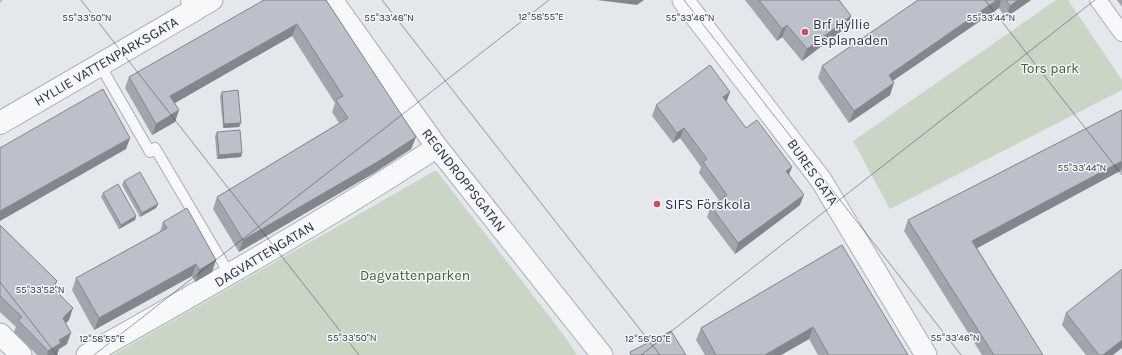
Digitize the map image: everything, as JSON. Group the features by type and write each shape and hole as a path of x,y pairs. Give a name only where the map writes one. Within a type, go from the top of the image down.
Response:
{"street":[{"name":"REGNDROPPSGATAN","path":"332,0 438,147 602,355"},
{"name":"BURES GATA","path":"684,0 821,180 926,355"},
{"path":"1098,0 1122,33"},
{"name":"HYLLIE VATTENPARKSGATA","path":"0,123 100,65 200,3"},
{"name":"DAGVATTENGATAN","path":"87,355 230,275 376,187 438,147"},
{"path":"0,334 21,355"}],"lane":[{"path":"100,65 150,152 155,148 230,275"}],"green space":[{"name":"Tors park","path":"1056,0 1068,0 1122,80 1122,90 890,209 853,141"},
{"name":"Dagvattenparken","path":"436,170 566,338 577,355 113,355"}],"building":[{"path":"264,0 326,0 416,137 379,161 243,240 217,197 348,118 336,100 343,96 297,24 170,96 179,110 156,124 129,77"},
{"name":"Brf Hyllie Esplanaden","path":"759,0 839,0 851,16 807,49 787,25 782,29"},
{"path":"918,0 997,0 889,75 894,83 854,111 822,66"},
{"path":"1006,0 1018,0 1010,6"},
{"name":"SIFS Förskola","path":"710,65 730,92 723,97 746,128 757,120 792,167 786,171 804,195 738,243 711,206 727,195 703,162 707,159 684,128 677,133 656,105"},
{"path":"103,89 130,138 0,211 0,148"},
{"path":"238,90 241,123 224,124 222,92"},
{"path":"1122,110 1122,161 972,241 1043,355 994,355 908,220"},
{"path":"240,130 242,153 219,155 217,132"},
{"path":"140,172 158,204 142,213 124,181"},
{"path":"118,184 136,216 121,225 103,193"},
{"path":"187,208 216,260 199,270 196,264 99,318 76,278 167,228 163,222"},
{"path":"0,225 57,281 52,287 73,308 63,318 71,333 59,340 61,343 48,351 18,320 22,317 0,296"},
{"path":"842,245 908,355 829,355 813,327 765,355 716,355 701,328"},
{"path":"1122,269 1122,340 1103,355 1099,355 1066,313"},
{"path":"671,331 686,355 631,355 630,352"}],"place":[{"name":"Brf Hyllie Esplanaden","path":"805,32"},
{"name":"SIFS Förskola","path":"657,204"}]}
